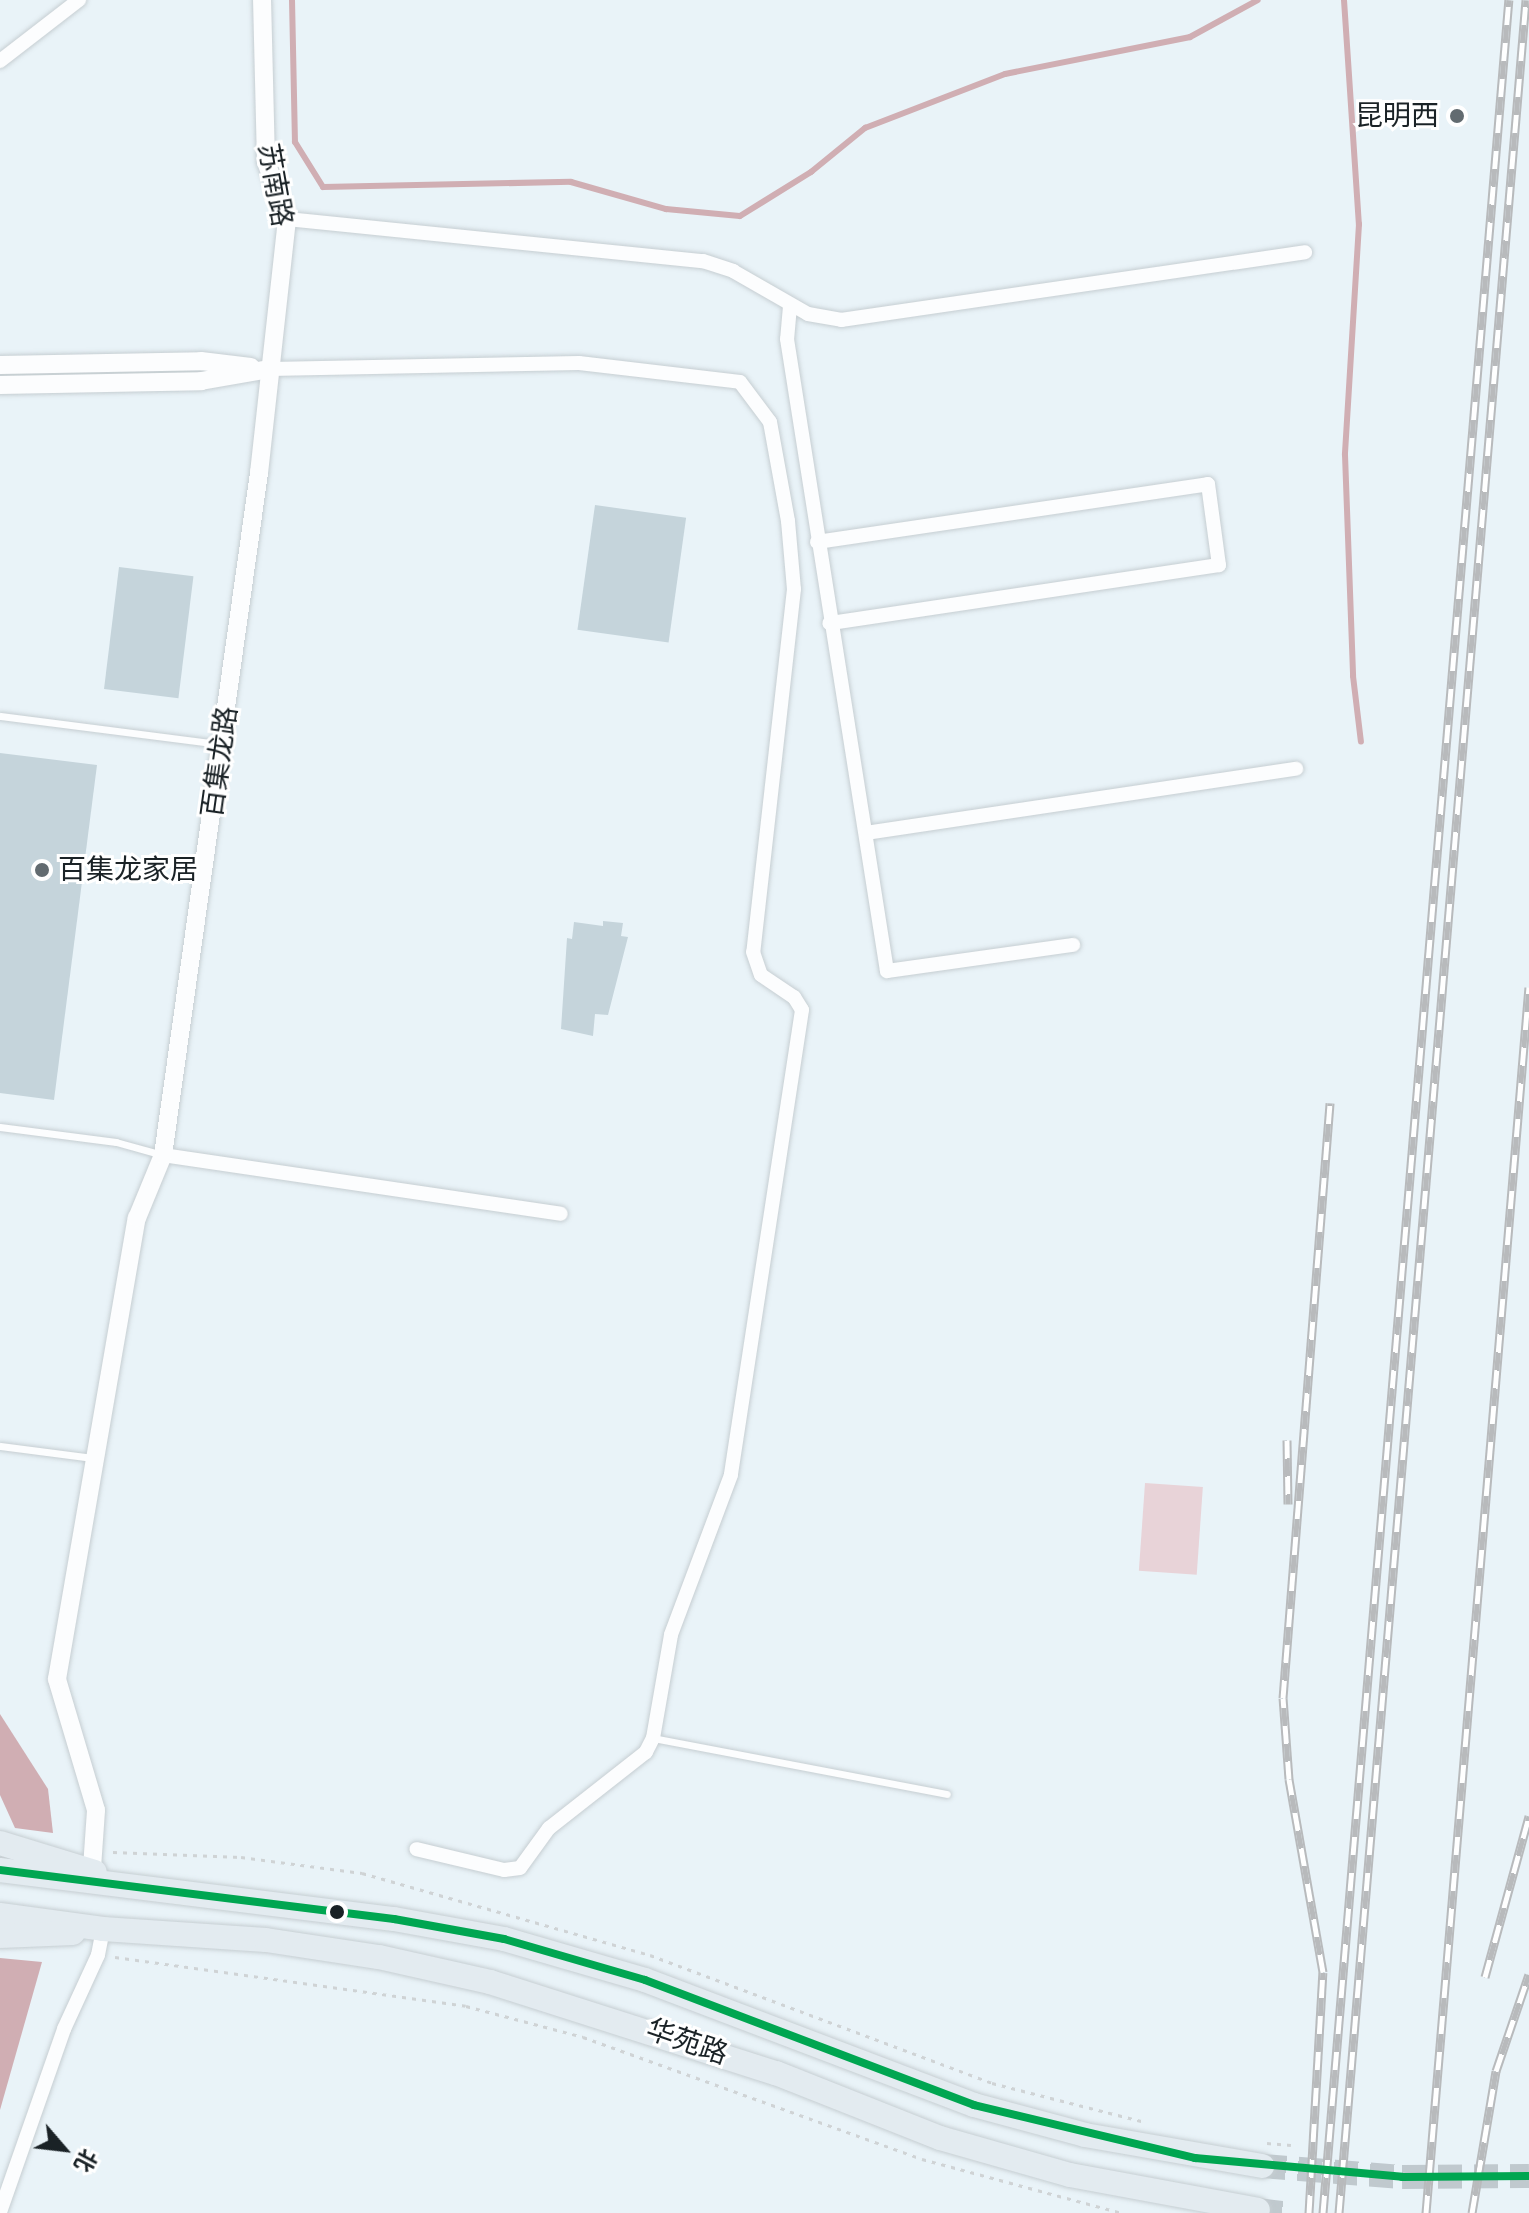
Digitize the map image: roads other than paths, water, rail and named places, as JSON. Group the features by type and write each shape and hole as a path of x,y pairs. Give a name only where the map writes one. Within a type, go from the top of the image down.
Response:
{"main road":[{"path":"0,1843 92,1876"},
{"path":"0,1870 92,1876"},
{"name":"华苑路","path":"92,1876 159,1891 394,1919 504,1939 645,1980 974,2105 1113,2141 1262,2166"},
{"path":"0,1915 103,1929"},
{"path":"0,1936 103,1929"},
{"name":"华苑路","path":"103,1929 266,1940 379,1957 490,1982 761,2068 940,2138 1070,2175 1258,2210"}],"street":[{"path":"0,61 79,0"},
{"name":"苏南路","path":"262,0 266,162 287,219 270,369"},
{"path":"287,219 703,261 733,271 790,306 841,320 1305,252"},
{"path":"790,306 787,339 829,623 887,971 1073,945"},
{"path":"0,365 201,361 270,369 579,363 697,373 740,382 770,422 794,589 753,952 761,975 794,997 802,1010 736,1452 671,1635 653,1738 630,1769 549,1828 520,1868 504,1870 416,1849"},
{"path":"0,385 201,381 270,369"},
{"name":"百集龙路","path":"92,1876 96,1810 57,1679 137,1218 163,1155 222,745 270,369"},
{"path":"817,542 1208,484 1219,565 829,623"},
{"path":"866,833 1296,769"},
{"path":"163,1155 561,1214"},
{"path":"0,2212 64,2029 98,1955 103,1929"}],"lane":[{"path":"0,716 222,745"},
{"path":"0,1127 116,1142 163,1155"},
{"path":"0,1446 95,1459"},
{"path":"653,1738 947,1794"}],"waterway":[{"path":"292,0 295,142 323,187 571,182 666,209 740,216 811,172 865,128 1005,74 1190,37 1258,0"},
{"path":"1344,0 1359,224 1345,455 1353,676 1361,742"}],"tunnel":[{"path":"1262,2166 1402,2177 1529,2176"},
{"path":"1258,2210 1284,2213"}],"railway":[{"path":"1323,2213 1509,0"},
{"path":"1339,2213 1526,0"},
{"path":"1426,2213 1529,987"},
{"path":"1309,2213 1323,1972 1289,1779 1283,1698 1330,1103"},
{"path":"1287,1440 1288,1504"},
{"path":"1485,1977 1529,1816"},
{"path":"1472,2213 1496,2071 1529,1974"}],"place":[{"name":"昆明西","path":"1457,116"},
{"name":"百集龙家居","path":"42,870"}]}
